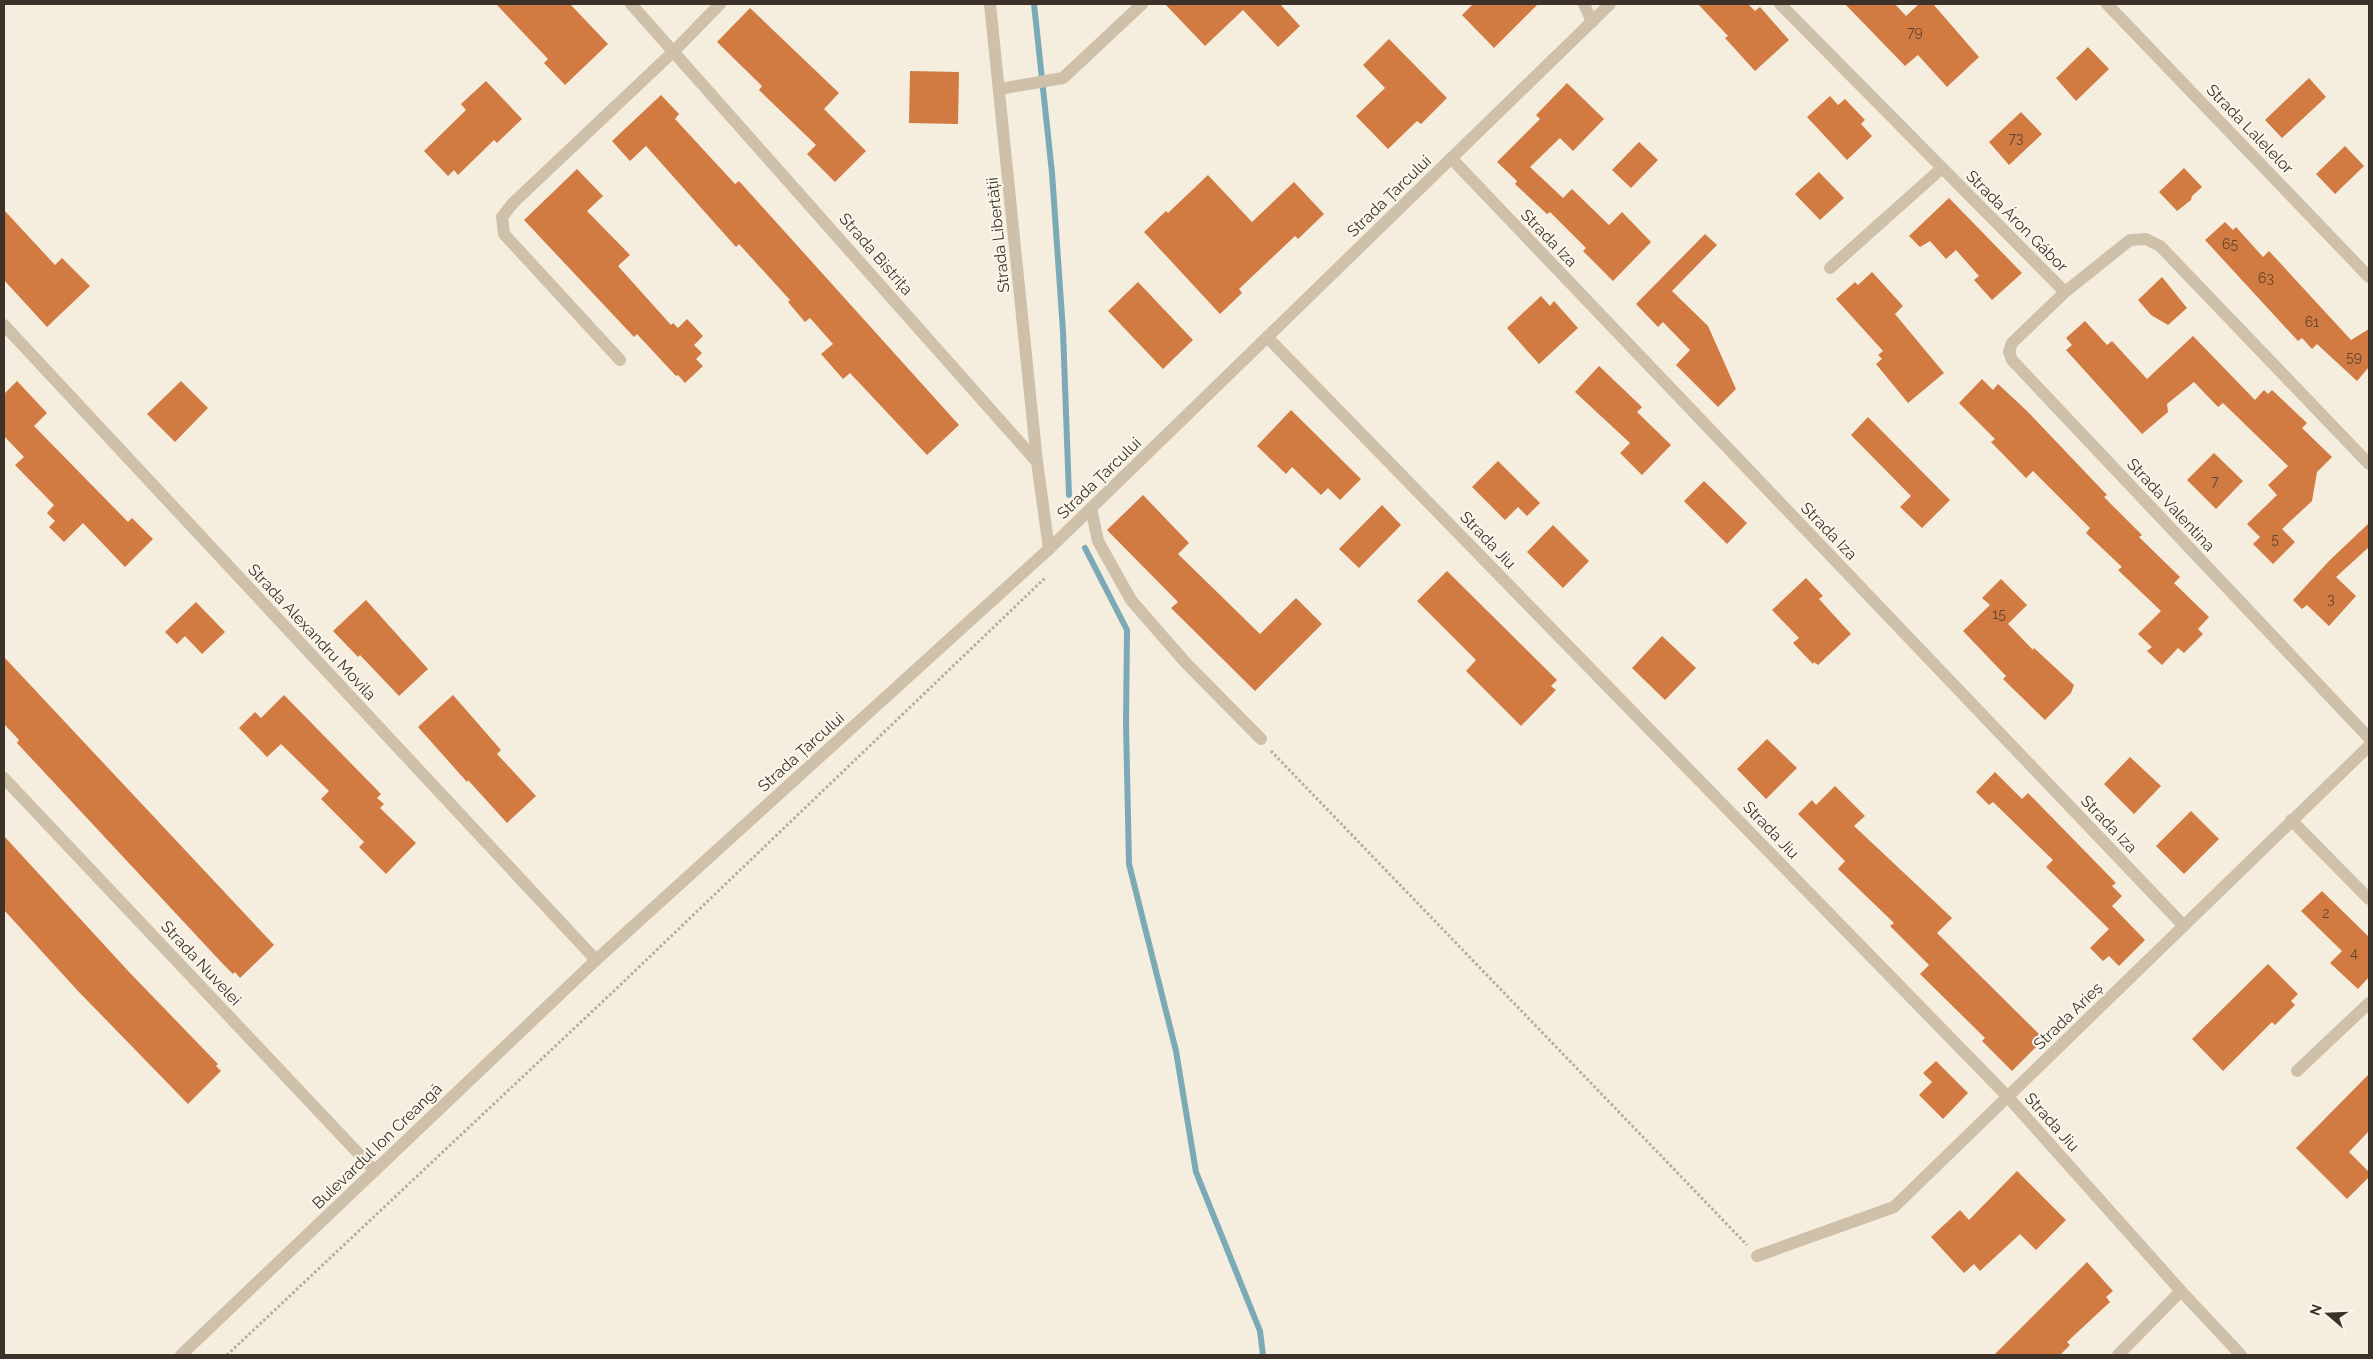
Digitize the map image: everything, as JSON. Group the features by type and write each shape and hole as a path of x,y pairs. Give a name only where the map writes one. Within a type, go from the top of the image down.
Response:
{"street":[{"name":"Strada Bistrița","path":"631,4 1038,462"},
{"path":"620,360 504,234 502,217 512,203 674,51 720,4"},
{"name":"Strada Libertății","path":"990,4 1038,462"},
{"path":"999,89 1063,78 1142,4"},
{"path":"1584,4 1592,22"},
{"name":"Strada Țarcului","path":"596,960 1049,549 1610,4"},
{"name":"Strada Áron Gábor","path":"1780,4 2065,292 2130,240 2146,239 2160,246 2369,464"},
{"name":"Strada Lalelelor","path":"2107,4 2369,277"},
{"name":"Strada Iza","path":"1451,158 2184,925"},
{"path":"1830,268 1942,168"},
{"name":"Strada Valentina","path":"2065,292 2012,343 2009,352 2012,360 2369,738"},
{"name":"Strada Alexandru Movila","path":"4,325 596,960"},
{"name":"Strada Jiu","path":"1267,337 2008,1097 2181,1292 2241,1355"},
{"path":"1038,462 1049,549"},
{"path":"1091,508 1098,542 1131,600 1185,662 1260,740"},
{"name":"Strada Arieș","path":"1757,1256 1894,1207 2369,746"},
{"name":"Strada Nuvelei","path":"4,778 375,1171"},
{"path":"2291,820 2369,899"},
{"name":"Bulevardul Ion Creangă","path":"181,1355 596,960"},
{"path":"2298,1071 2369,1003"},
{"path":"2118,1355 2181,1292"}],"path":[{"path":"228,1355 1048,576 1049,549"},
{"path":"1260,740 1757,1256"}],"building":[{"path":"496,4 570,4 608,44 565,85 544,63 548,59"},
{"path":"1165,4 1280,4 1300,26 1278,47 1243,10 1205,46"},
{"path":"1473,4 1538,4 1494,48 1462,15"},
{"path":"1698,4 1748,4 1755,11 1760,7 1789,40 1755,71 1725,38 1728,36"},
{"path":"1845,4 1895,4 1906,16 1919,4 1933,4 1979,57 1947,87 1918,55 1905,66"},
{"path":"750,8 839,93 824,109 866,151 835,182 807,154 816,145 759,90 762,86 717,42"},
{"path":"1389,39 1447,98 1421,124 1417,121 1388,149 1356,116 1385,88 1363,65"},
{"path":"2088,47 2109,69 2076,101 2056,78"},
{"path":"910,71 959,72 958,124 909,123"},
{"path":"2309,78 2326,97 2282,138 2265,120"},
{"path":"486,81 522,119 497,143 494,140 458,175 454,170 448,176 424,151 466,110 461,104"},
{"path":"1567,83 1604,119 1573,151 1560,138 1530,167 1563,198 1572,189 1609,225 1622,212 1651,242 1613,281 1583,251 1586,248 1550,212 1547,214 1515,184 1517,181 1497,162 1540,119 1536,115"},
{"path":"661,95 679,114 675,119 735,184 739,181 959,425 927,455 850,373 843,379 821,354 833,344 810,318 805,322 788,302 790,300 739,244 736,247 646,146 630,161 612,141"},
{"path":"1830,96 1838,105 1845,99 1865,120 1861,124 1872,136 1847,160 1807,117"},
{"path":"2021,112 2042,134 2009,165 1989,142"},
{"path":"1639,142 1658,160 1631,188 1612,170"},
{"path":"2345,146 2364,166 2335,194 2316,174"},
{"path":"2184,168 2202,187 2192,196 2191,200 2177,211 2159,192"},
{"path":"577,169 603,196 587,211 630,255 618,266 671,325 673,323 678,328 687,319 703,336 694,345 702,353 696,359 703,366 685,383 678,375 676,376 637,334 634,337 524,220"},
{"path":"1819,172 1844,198 1820,220 1795,194"},
{"path":"1208,175 1252,222 1294,182 1324,214 1298,239 1295,236 1239,289 1242,293 1220,314 1144,232 1166,211 1168,213"},
{"path":"1949,198 2022,273 1992,300 1974,280 1979,276 1956,250 1946,259 1930,241 1920,247 1909,236"},
{"path":"4,210 55,265 62,258 90,286 47,327 4,280"},
{"path":"2225,222 2233,230 2236,227 2263,257 2269,251 2351,340 2369,329 2369,367 2357,381 2317,344 2312,349 2302,338 2298,341 2205,240"},
{"path":"1705,234 1717,245 1672,291 1708,326 1736,389 1718,407 1676,365 1690,350 1663,322 1658,327 1636,304"},
{"path":"1872,272 1903,306 1895,314 1944,373 1908,403 1876,364 1882,359 1878,355 1883,351 1836,299 1855,282 1858,285"},
{"path":"2162,277 2187,308 2168,325 2151,315 2138,300"},
{"path":"1138,282 1193,340 1163,369 1108,311"},
{"path":"1541,296 1550,306 1554,301 1578,328 1539,364 1507,328"},
{"path":"2085,321 2107,345 2112,341 2147,379 2193,336 2255,400 2264,390 2268,394 2272,390 2307,423 2302,428 2332,457 2317,472 2312,501 2282,529 2295,542 2273,564 2253,544 2260,537 2247,524 2277,495 2268,485 2288,466 2223,403 2218,407 2194,382 2167,404 2168,412 2142,434 2066,350 2072,345 2066,338"},
{"path":"1599,366 1642,407 1637,412 1671,445 1642,475 1620,453 1630,443 1575,392"},
{"path":"1982,379 1993,390 1998,384 2027,411 2107,495 2104,497 2142,535 2139,537 2180,577 2174,583 2209,617 2198,629 2203,634 2184,653 2178,648 2162,665 2147,651 2152,647 2138,634 2161,611 2118,570 2122,567 2086,533 2090,528 2033,471 2026,478 1991,442 1995,439 1959,403"},
{"path":"17,381 47,413 34,426 128,522 132,518 153,539 125,567 83,523 64,542 49,527 55,521 47,513 54,505 15,465 24,457 4,436 4,394"},
{"path":"181,381 208,408 175,442 147,414"},
{"path":"1291,410 1361,479 1340,500 1328,488 1321,495 1292,467 1286,474 1257,446"},
{"path":"1868,417 1950,500 1922,528 1900,507 1911,496 1851,435"},
{"path":"2214,453 2243,481 2216,509 2187,480"},
{"path":"1498,461 1540,503 1527,516 1518,507 1505,520 1472,487"},
{"path":"1704,481 1747,523 1727,544 1684,501"},
{"path":"1143,495 1189,543 1178,554 1260,634 1296,598 1322,624 1255,691 1171,608 1178,602 1107,530"},
{"path":"1382,505 1401,525 1359,568 1339,549"},
{"path":"2369,523 2369,547 2336,577 2356,596 2329,626 2307,605 2302,609 2293,600 2329,561"},
{"path":"1553,525 1589,561 1563,588 1527,552"},
{"path":"1447,571 1557,680 1551,686 1556,690 1521,726 1466,671 1476,660 1417,601"},
{"path":"1806,578 1823,596 1819,599 1851,634 1818,665 1814,662 1813,664 1793,643 1799,638 1772,610"},
{"path":"2001,579 2027,605 2008,624 2033,650 2034,648 2074,685 2071,693 2045,720 2003,679 2006,676 1963,631 1990,605 1982,598"},
{"path":"366,600 428,669 399,696 360,655 358,657 333,631"},
{"path":"196,602 225,632 202,654 185,636 177,644 165,632"},
{"path":"1662,636 1696,668 1665,700 1632,668"},
{"path":"4,657 274,945 240,978 222,963 17,743 19,740 4,724"},
{"path":"284,695 381,794 377,798 384,804 380,808 416,843 386,874 359,847 364,842 321,799 329,791 281,744 267,757 239,728 255,712 261,718"},
{"path":"453,695 501,750 497,754 536,796 507,823 418,727"},
{"path":"1767,739 1797,768 1766,799 1737,769"},
{"path":"2130,757 2161,786 2134,814 2104,784"},
{"path":"1995,772 2022,799 2028,793 2116,883 2112,886 2122,896 2112,906 2145,940 2119,966 2109,956 2103,961 2090,948 2109,929 2046,867 2053,860 1993,802 1989,805 1976,792"},
{"path":"1835,786 1865,816 1854,826 1952,918 1937,933 2044,1039 2012,1071 1982,1041 1985,1038 1920,974 1929,965 1890,926 1894,923 1838,869 1845,861 1798,814 1812,800 1816,805"},
{"path":"2191,811 2219,839 2184,874 2156,846"},
{"path":"4,836 130,973 218,1064 216,1066 221,1071 188,1104 78,991 4,910"},
{"path":"2322,891 2369,937 2369,977 2358,989 2330,963 2342,951 2301,911"},
{"path":"2268,964 2298,994 2291,1001 2295,1005 2275,1025 2272,1022 2223,1071 2192,1039"},
{"path":"1936,1061 1968,1093 1943,1119 1919,1095 1932,1082 1923,1073"},
{"path":"2369,1074 2369,1131 2349,1152 2369,1172 2369,1177 2347,1199 2296,1148"},
{"path":"2017,1171 2066,1220 2036,1250 2020,1234 1980,1271 1974,1264 1964,1273 1931,1237 1960,1210 1969,1220"},
{"path":"2087,1262 2113,1291 2106,1297 2110,1302 2067,1342 2070,1345 2060,1355 1994,1355"}],"waterway":[{"path":"1034,4 1052,173 1063,331 1069,495"},
{"path":"1085,548 1127,630 1126,724 1129,864 1176,1051 1196,1172 1260,1331 1263,1355"}]}
